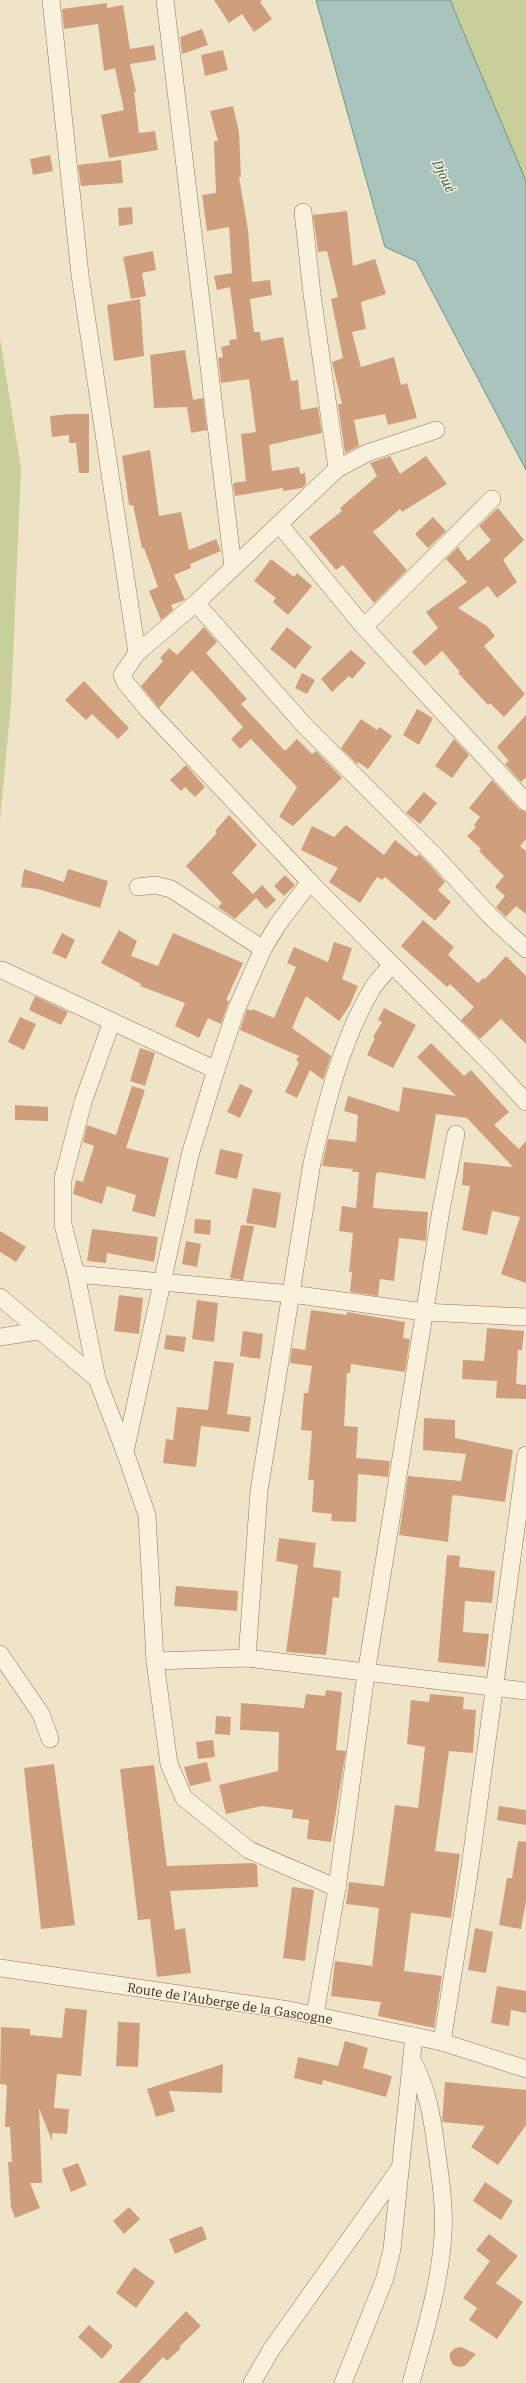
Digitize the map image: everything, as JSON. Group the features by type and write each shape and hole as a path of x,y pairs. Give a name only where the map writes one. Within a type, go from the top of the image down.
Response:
{"street":[{"path":"51,0 80,275 137,653"},
{"path":"165,0 233,567"},
{"path":"303,212 312,294 337,470"},
{"path":"436,430 367,453 337,470 196,603 137,653 122,675 134,695 310,882 491,1064 526,1102"},
{"path":"364,627 492,499"},
{"path":"279,524 364,627 526,802"},
{"path":"196,603 305,726 437,858 491,917 526,949"},
{"path":"125,1452 190,1155 216,1070 236,1010 263,949 278,924 310,882"},
{"path":"138,887 155,885 171,888 263,949"},
{"path":"248,1658 259,1491 312,1163 324,1116 360,1013 373,988 391,965"},
{"path":"2,970 216,1070"},
{"path":"112,1021 83,1102 63,1179 63,1225 76,1274 97,1379 125,1452 146,1515 155,1661 169,1764 184,1798 249,1850 337,1888"},
{"path":"315,2015 337,1888 366,1674 441,1210 456,1134"},
{"path":"76,1274 291,1294 424,1312 526,1317"},
{"path":"0,1298 97,1379"},
{"path":"0,1337 38,1331"},
{"path":"442,2042 470,1867 526,1455"},
{"path":"0,1654 41,1714 50,1739"},
{"path":"155,1661 248,1658 366,1674 494,1686 526,1691"},
{"name":"Route de l'Auberge de la Gascogne","path":"0,1970 315,2015 442,2042 526,2069"},
{"path":"343,2383 385,2278 392,2249 414,2036"},
{"path":"411,2383 437,2280 443,2234 441,2188 433,2126 423,2080 412,2060"},
{"path":"252,2383 271,2350 400,2168"}],"green space":[{"path":"450,0 526,0 526,181"},
{"path":"0,338 21,469 11,704 0,820"}],"water":[{"name":"Djoué","path":"316,0 450,0 526,181 526,470 416,261 385,247"}],"building":[{"path":"214,0 262,0 260,2 272,19 254,32 242,14 229,23"},
{"path":"107,3 107,8 123,5 130,49 154,45 156,60 130,64 136,92 134,92 139,133 155,131 158,150 109,158 101,115 124,110 115,68 104,71 98,24 64,29 62,9"},
{"path":"202,29 208,45 182,54 180,37"},
{"path":"223,50 228,70 205,76 201,55"},
{"path":"233,106 239,132 241,177 239,177 248,230 252,282 270,280 272,295 250,299 254,332 260,332 261,341 283,337 291,381 298,380 301,410 318,407 322,433 269,445 272,471 299,467 300,474 305,473 306,484 302,488 283,491 283,488 235,496 233,483 246,481 241,434 256,432 249,379 221,383 218,358 223,357 221,347 230,345 229,340 237,339 230,287 217,290 214,276 232,273 229,227 207,231 202,195 216,193 214,141 218,141 210,111"},
{"path":"50,155 53,171 33,175 30,159"},
{"path":"121,160 123,183 81,186 78,165"},
{"path":"132,207 133,224 119,226 118,208"},
{"path":"347,211 353,266 375,259 386,294 361,302 366,329 352,332 361,367 394,357 401,385 407,383 417,418 388,425 385,414 354,420 359,446 345,453 338,404 342,404 332,362 343,358 331,299 338,297 327,251 318,252 313,215"},
{"path":"153,251 156,270 142,273 146,296 131,299 123,257"},
{"path":"140,299 144,356 114,361 107,305"},
{"path":"185,350 193,400 203,398 207,430 191,433 187,407 154,408 150,355"},
{"path":"89,414 89,473 79,473 76,443 69,443 69,435 52,437 50,416"},
{"path":"150,450 159,516 181,512 189,550 216,539 221,551 190,564 191,568 174,575 185,600 171,605 173,610 161,620 149,591 158,587 144,548 142,548 133,505 129,505 122,456"},
{"path":"390,456 400,474 426,456 447,484 402,512 400,509 373,532 407,570 374,603 343,565 336,570 309,537 342,511 340,508 377,476 370,463"},
{"path":"498,508 524,540 503,560 517,582 497,598 488,586 458,608 487,626 495,636 484,646 525,694 504,717 490,703 488,705 458,673 460,672 442,651 425,666 412,652 438,628 426,612 467,582 446,559 458,547 468,561 491,540 479,526"},
{"path":"433,517 446,531 428,548 415,534"},
{"path":"271,559 294,577 297,573 312,586 288,615 273,602 276,598 254,581"},
{"path":"204,627 217,642 206,653 247,699 241,704 285,751 297,739 312,754 316,751 342,778 293,826 279,817 297,787 251,739 240,749 231,739 243,727 192,670 159,708 141,686 163,661 160,658 169,648 177,655"},
{"path":"287,627 312,647 295,669 270,649"},
{"path":"351,650 366,663 352,679 349,676 332,692 321,679"},
{"path":"302,673 315,680 307,694 295,688"},
{"path":"84,681 129,728 118,739 92,714 86,720 65,700"},
{"path":"417,709 433,718 419,745 403,735"},
{"path":"526,715 526,779 525,778 521,782 505,764 509,761 497,747"},
{"path":"361,719 377,730 380,727 392,736 368,769 358,762 357,764 341,748"},
{"path":"454,739 469,755 452,778 435,766"},
{"path":"186,765 205,787 195,797 185,787 181,791 170,780"},
{"path":"492,780 519,809 526,812 526,839 520,846 526,851 526,914 516,906 506,917 496,907 505,896 495,887 504,876 479,851 481,849 467,836 476,827 474,825 480,817 469,808"},
{"path":"424,792 437,803 420,824 406,813"},
{"path":"229,815 257,845 232,873 253,894 262,885 276,900 266,909 256,898 235,919 218,907 222,903 186,866 217,833 215,831"},
{"path":"346,825 384,855 395,840 416,857 419,854 430,865 445,882 438,890 451,902 435,921 385,877 382,880 377,877 360,903 329,882 338,868 301,850 312,826 334,837"},
{"path":"24,869 64,882 68,869 108,881 100,908 38,889 21,887"},
{"path":"285,875 295,885 284,896 274,886"},
{"path":"423,920 454,947 448,955 478,983 483,978 485,979 506,956 526,976 526,1044 501,1019 480,1039 461,1020 474,1007 450,984 447,987 401,946"},
{"path":"119,930 137,941 131,956 158,966 173,933 243,963 226,1000 229,1001 221,1024 208,1018 199,1038 175,1026 185,1003 140,986 141,984 101,963"},
{"path":"62,933 75,940 66,959 52,953"},
{"path":"334,942 352,948 342,979 358,986 350,1005 339,1021 306,996 292,1028 331,1056 323,1080 310,1070 297,1098 285,1092 299,1062 296,1060 299,1056 240,1030 247,1009 252,1011 253,1009 274,1018 296,967 287,963 294,947 328,962"},
{"path":"35,996 68,1012 61,1025 29,1010"},
{"path":"384,1008 416,1025 393,1068 367,1055 375,1038 373,1037 382,1022 378,1020"},
{"path":"20,1017 36,1024 24,1050 8,1042"},
{"path":"431,1043 464,1076 471,1070 509,1112 494,1125 519,1149 526,1141 526,1283 501,1274 520,1217 492,1211 487,1235 462,1230 470,1186 462,1185 464,1162 513,1167 467,1118 436,1114 425,1179 379,1172 376,1174 373,1208 428,1212 426,1241 399,1238 394,1281 380,1279 378,1296 350,1292 352,1272 349,1272 353,1233 339,1231 342,1206 356,1208 359,1172 352,1172 353,1169 322,1166 328,1139 356,1142 358,1115 344,1111 348,1096 399,1112 403,1087 456,1096 417,1057"},
{"path":"140,1048 155,1053 145,1086 130,1081"},
{"path":"240,1084 253,1090 240,1118 227,1112"},
{"path":"132,1086 145,1090 126,1148 169,1158 155,1217 132,1211 136,1195 107,1186 102,1204 73,1194 76,1180 83,1182 94,1146 83,1142 87,1125 116,1135"},
{"path":"15,1105 48,1107 48,1121 15,1120"},
{"path":"220,1149 243,1154 237,1179 215,1174"},
{"path":"253,1188 281,1193 276,1228 246,1223"},
{"path":"195,1219 211,1220 210,1235 194,1233"},
{"path":"241,1225 254,1226 243,1280 230,1278"},
{"path":"92,1229 158,1237 154,1262 107,1253 106,1263 87,1261"},
{"path":"0,1231 26,1247 16,1262 0,1252"},
{"path":"186,1241 201,1244 197,1267 182,1264"},
{"path":"119,1295 143,1298 139,1334 114,1331"},
{"path":"197,1300 218,1303 214,1342 192,1339"},
{"path":"311,1310 347,1315 347,1312 405,1322 403,1338 410,1339 405,1372 351,1364 350,1373 347,1373 344,1426 358,1427 356,1458 390,1461 388,1477 358,1474 356,1522 331,1521 332,1514 312,1512 314,1480 308,1480 312,1431 301,1430 304,1393 308,1393 312,1366 290,1363 292,1348 305,1350"},
{"path":"487,1328 524,1331 522,1350 518,1350 516,1384 526,1385 526,1399 496,1398 497,1381 462,1379 463,1360 484,1361"},
{"path":"243,1331 263,1334 260,1359 240,1356"},
{"path":"166,1335 186,1337 184,1352 164,1349"},
{"path":"214,1361 234,1363 227,1414 251,1417 249,1432 201,1426 196,1467 163,1463 166,1439 173,1440 177,1407 208,1410"},
{"path":"424,1418 455,1420 455,1438 513,1450 505,1502 454,1495 452,1497 448,1542 399,1535 408,1476 461,1481 466,1454 423,1450"},
{"path":"279,1538 316,1543 313,1567 341,1571 339,1598 333,1597 326,1655 286,1652 298,1565 276,1561"},
{"path":"447,1555 460,1556 459,1567 495,1571 492,1603 465,1601 463,1632 489,1634 485,1667 438,1662"},
{"path":"176,1586 238,1591 237,1611 174,1606"},
{"path":"326,1690 342,1692 336,1750 346,1751 331,1842 307,1839 309,1820 292,1818 293,1810 262,1806 226,1814 219,1785 278,1771 279,1732 240,1730 241,1703 304,1708 306,1694 325,1696"},
{"path":"430,1694 464,1697 463,1709 476,1710 473,1753 449,1751 435,1851 460,1854 451,1918 411,1913 404,1971 442,1976 434,2028 378,2016 381,2002 331,1996 335,1961 372,1966 379,1908 346,1904 349,1882 384,1886 395,1805 418,1808 425,1747 407,1744 411,1700 429,1702"},
{"path":"216,1716 231,1717 230,1735 215,1734"},
{"path":"213,1740 215,1757 198,1759 196,1742"},
{"path":"207,1762 211,1781 190,1786 184,1767"},
{"path":"54,1764 75,1925 41,1929 24,1768"},
{"path":"154,1765 167,1866 253,1863 257,1865 258,1887 170,1891 175,1930 185,1928 191,1973 157,1977 150,1919 138,1920 120,1769"},
{"path":"499,1806 526,1810 526,1825 497,1820"},
{"path":"518,1841 526,1842 526,1901 521,1929 499,1925 507,1878 512,1878"},
{"path":"292,1887 314,1890 305,1961 283,1958"},
{"path":"475,1928 493,1932 486,1973 468,1970"},
{"path":"497,1986 526,1991 526,2013 511,2010 509,2026 491,2023"},
{"path":"65,2008 87,2010 81,2076 57,2074 54,2108 69,2109 67,2134 52,2133 52,2141 39,2108 42,2183 30,2183 40,2208 15,2218 11,2207 8,2162 12,2162 10,2127 5,2127 7,2085 0,2084 1,2027 30,2029 30,2035 62,2038"},
{"path":"118,2022 140,2023 138,2067 116,2066"},
{"path":"345,2041 368,2048 363,2068 392,2076 386,2097 323,2080 322,2085 294,2078 298,2057 338,2066"},
{"path":"223,2064 222,2093 169,2091 175,2111 156,2117 147,2089"},
{"path":"445,2082 526,2090 526,2125 498,2165 471,2147 485,2126 442,2122"},
{"path":"78,2163 87,2185 71,2192 62,2169"},
{"path":"485,2182 513,2201 501,2220 473,2201"},
{"path":"129,2207 140,2219 124,2234 113,2221"},
{"path":"202,2226 207,2239 175,2254 169,2239"},
{"path":"489,2234 518,2256 496,2283 523,2302 497,2339 469,2320 477,2308 463,2298 490,2261 476,2250"},
{"path":"134,2267 155,2282 136,2308 116,2293"},
{"path":"186,2311 201,2326 179,2347 181,2348 167,2361 163,2357 139,2383 118,2383"},
{"path":"89,2325 113,2346 102,2359 78,2337"},
{"path":"461,2347 476,2354 465,2366 459,2367 453,2365 450,2359 450,2353 455,2348"}]}
